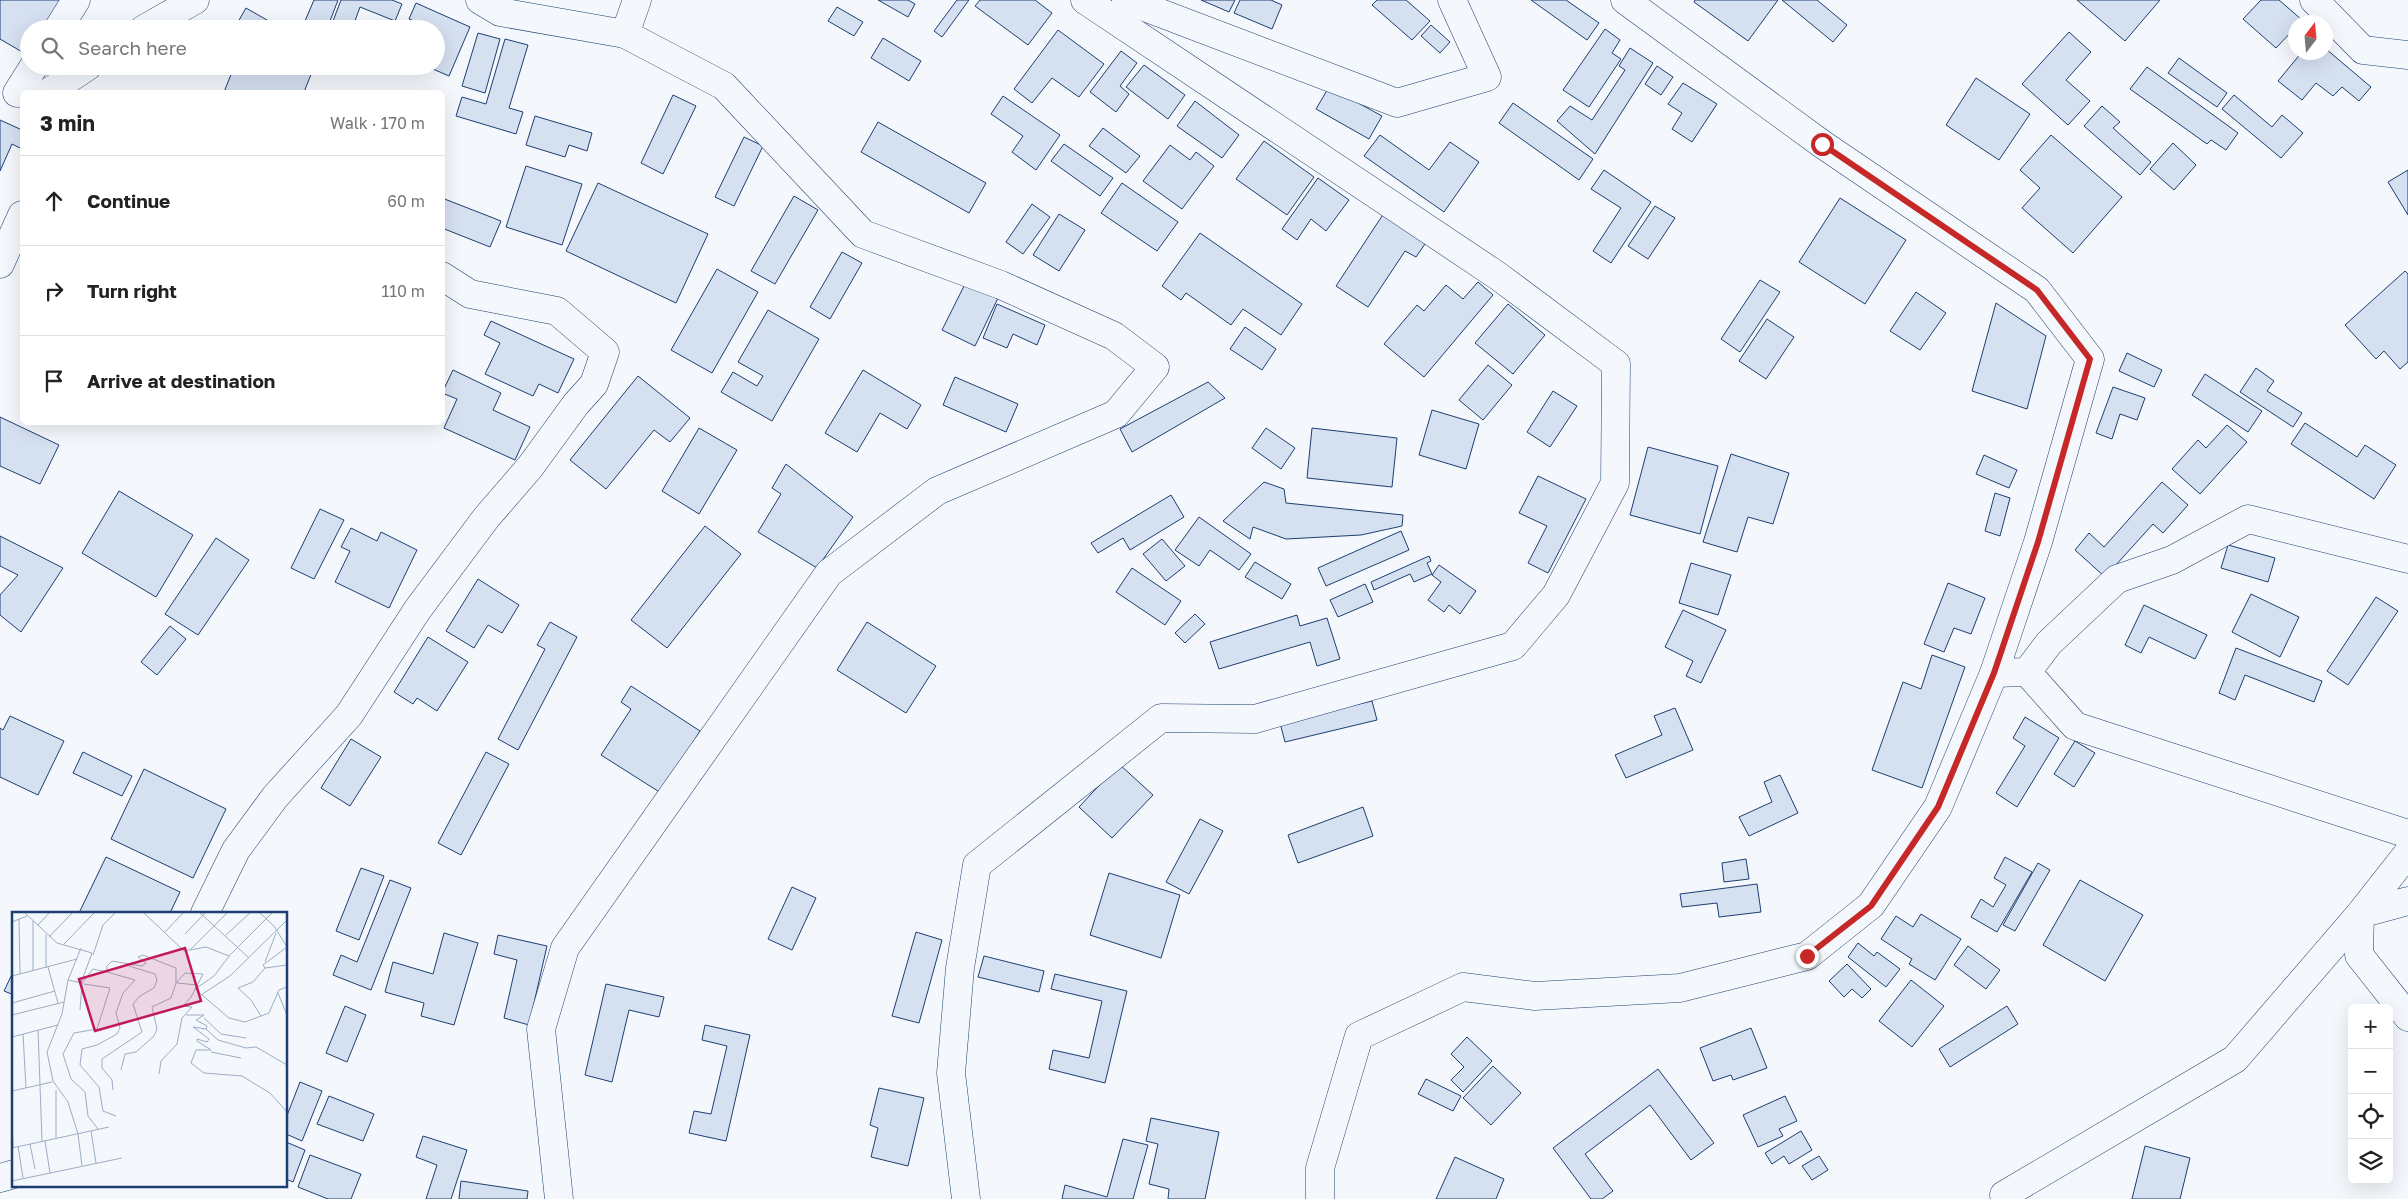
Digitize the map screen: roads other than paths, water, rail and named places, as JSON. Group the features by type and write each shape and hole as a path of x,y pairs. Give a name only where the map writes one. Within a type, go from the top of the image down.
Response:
{"street":[{"path":"64,20 76,0"},
{"path":"160,20 195,0"},
{"path":"480,0 500,12 625,34 724,86 863,234 1001,285 1114,336 1154,366 1116,414 937,490 829,573 565,948 541,1029 559,1199"},
{"path":"625,34 637,0"},
{"path":"966,1199 951,1073 960,968 977,865 1161,718 1255,719 1512,646 1556,595 1616,483 1616,364 1498,276 1085,0"},
{"path":"1126,0 1397,103 1487,77 1452,0"},
{"path":"1320,1199 1320,1168 1359,1036 1464,987 1535,996 1680,988 1807,956 1871,906 1938,807 1994,673 2038,542 2090,359 2037,290 1822,144 1625,0"},
{"path":"2314,0 2363,50 2408,55"},
{"path":"13,93 27,75"},
{"path":"52,90 74,75"},
{"path":"0,264 20,219"},
{"path":"205,912 236,850 275,797 349,714 418,609 486,518 530,467 576,404 594,384 605,352 557,311 470,294 445,278"},
{"path":"1994,673 2027,672 2050,643 2117,580 2172,560 2248,519 2408,559"},
{"path":"2027,672 2075,726 2408,834"},
{"path":"2006,1199 2004,1194 2235,1059 2360,914 2408,853"},
{"path":"2360,914 2408,901"},
{"path":"2360,914 2359,955 2408,1017"}]}
